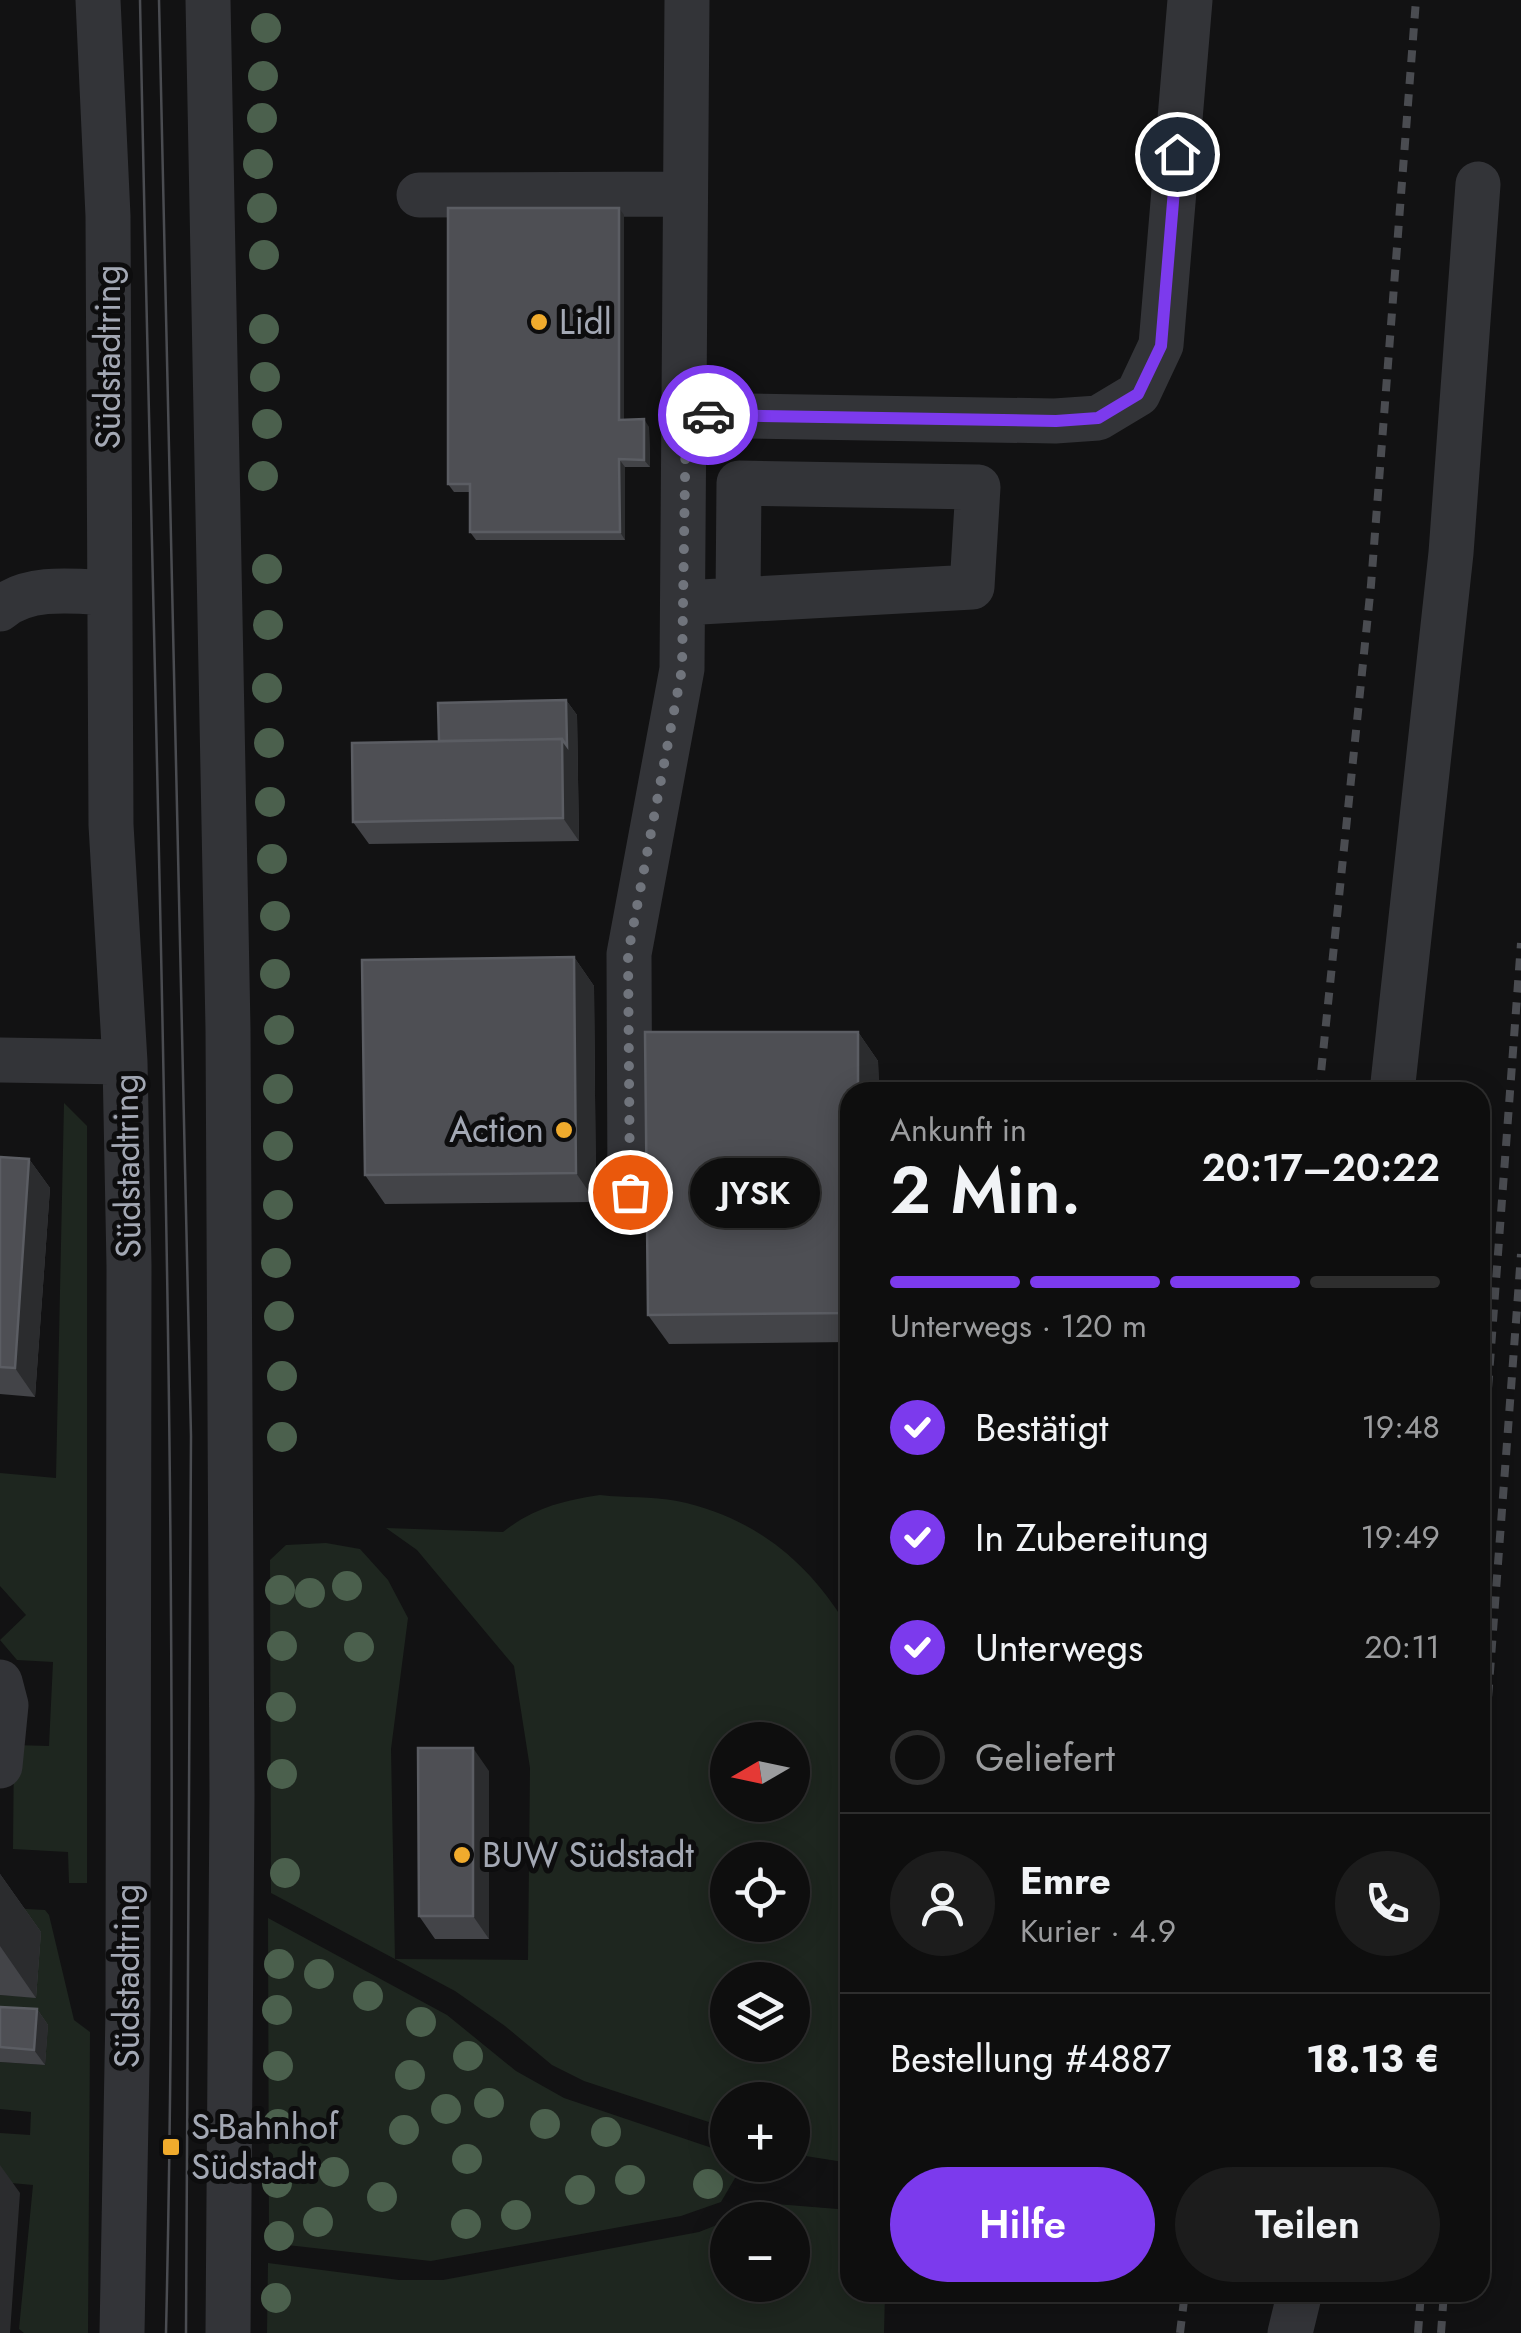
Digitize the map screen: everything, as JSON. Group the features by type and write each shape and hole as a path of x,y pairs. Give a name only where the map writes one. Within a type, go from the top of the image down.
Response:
{"street":[{"name":"Südstadtring","path":"98,0 108,216 111,825 125,1062 129,1266 128,2011 122,2333"},
{"path":"208,0 228,1029 232,1776 228,2333"},
{"path":"630,1192 628,954 682,669 687,0"},
{"path":"686,415 1056,421 1098,418 1138,394 1161,346 1190,0"},
{"path":"1393,1082 1451,554 1478,184"},
{"path":"418,195 685,194"},
{"path":"683,603 738,600 972,587 978,488 740,483 738,600"},
{"path":"0,609 12,598 60,590 109,593"},
{"path":"0,1060 125,1062"},
{"path":"0,1682 6,1705 0,1766"},
{"path":"1290,2333 1298,2302"}],"shaded area":[{"path":"64,1103 87,1126 87,1883 69,1883 68,1852 13,1849 14,1745 49,1746 53,1662 17,1660 0,1640 26,1615 0,1586 0,1473 56,1478"},
{"path":"600,1495 668,1499 705,1508 756,1531 778,1546 817,1584 840,1615 840,2161 810,2157 810,2082 710,2082 710,2122 584,2081 552,2065 455,1991 271,1893 270,1560 286,1545 326,1543 360,1549 388,1580 408,1618 391,1749 395,1959 528,1960 530,1768 514,1666 417,1550 386,1528 503,1532 537,1511"},
{"path":"9,1908 45,1910 49,1915 74,2020 90,2032 88,2333 24,2333 19,2329 33,2185 0,2182 0,2133 30,2135 31,2112 0,2109 0,2062 45,2065 48,2025 0,2021 0,1995 36,1997"},
{"path":"268,1918 447,2015 516,2071 564,2098 710,2147 710,2182 733,2182 721,2202 710,2202 710,2206 681,2216 431,2261 269,2243"},
{"path":"810,2207 840,2209 840,2302 885,2302 884,2333 267,2333 268,2263 399,2280 443,2280 710,2228 710,2302 810,2302"}],"building":[{"name":"Lidl","path":"448,208 619,208 619,420 644,419 644,460 619,459 620,532 470,532 470,484 448,484"},
{"path":"566,700 567,746 562,739 439,741 438,703"},
{"path":"562,739 563,818 353,822 352,743"},
{"path":"574,957 576,1173 365,1175 362,960"},
{"path":"645,1032 858,1032 858,1082 840,1082 840,1313 648,1315"},
{"path":"0,1157 29,1159 15,1368 0,1367"},
{"name":"BUW Südstadt","path":"418,1748 473,1748 473,1916 419,1916"},
{"path":"0,2007 37,2009 34,2050 0,2047"}],"tram line":[{"path":"140,0 170,1458 171,2041 166,2333"},
{"path":"159,0 191,1436 186,2333"}],"railway":[{"path":"1320,1082 1371,585 1416,0"},
{"path":"1490,1362 1521,943"},
{"path":"1490,1671 1521,1254"},
{"path":"1180,2333 1184,2302"},
{"path":"1418,2333 1420,2302"},
{"path":"1441,2333 1443,2302"}],"way so far":[{"path":"630,1192 628,954 682,669 686,415 708,415"}],"place":[{"name":"Lidl","path":"539,322"},
{"name":"Action","path":"564,1130"},
{"name":"JYSK","path":"630,1192"},
{"name":"BUW Südstadt","path":"462,1855"},
{"name":"S-Bahnhof Südstadt","path":"171,2147"}],"route":[{"path":"708,415 1056,421 1098,418 1138,394 1161,346 1177,154"}]}
